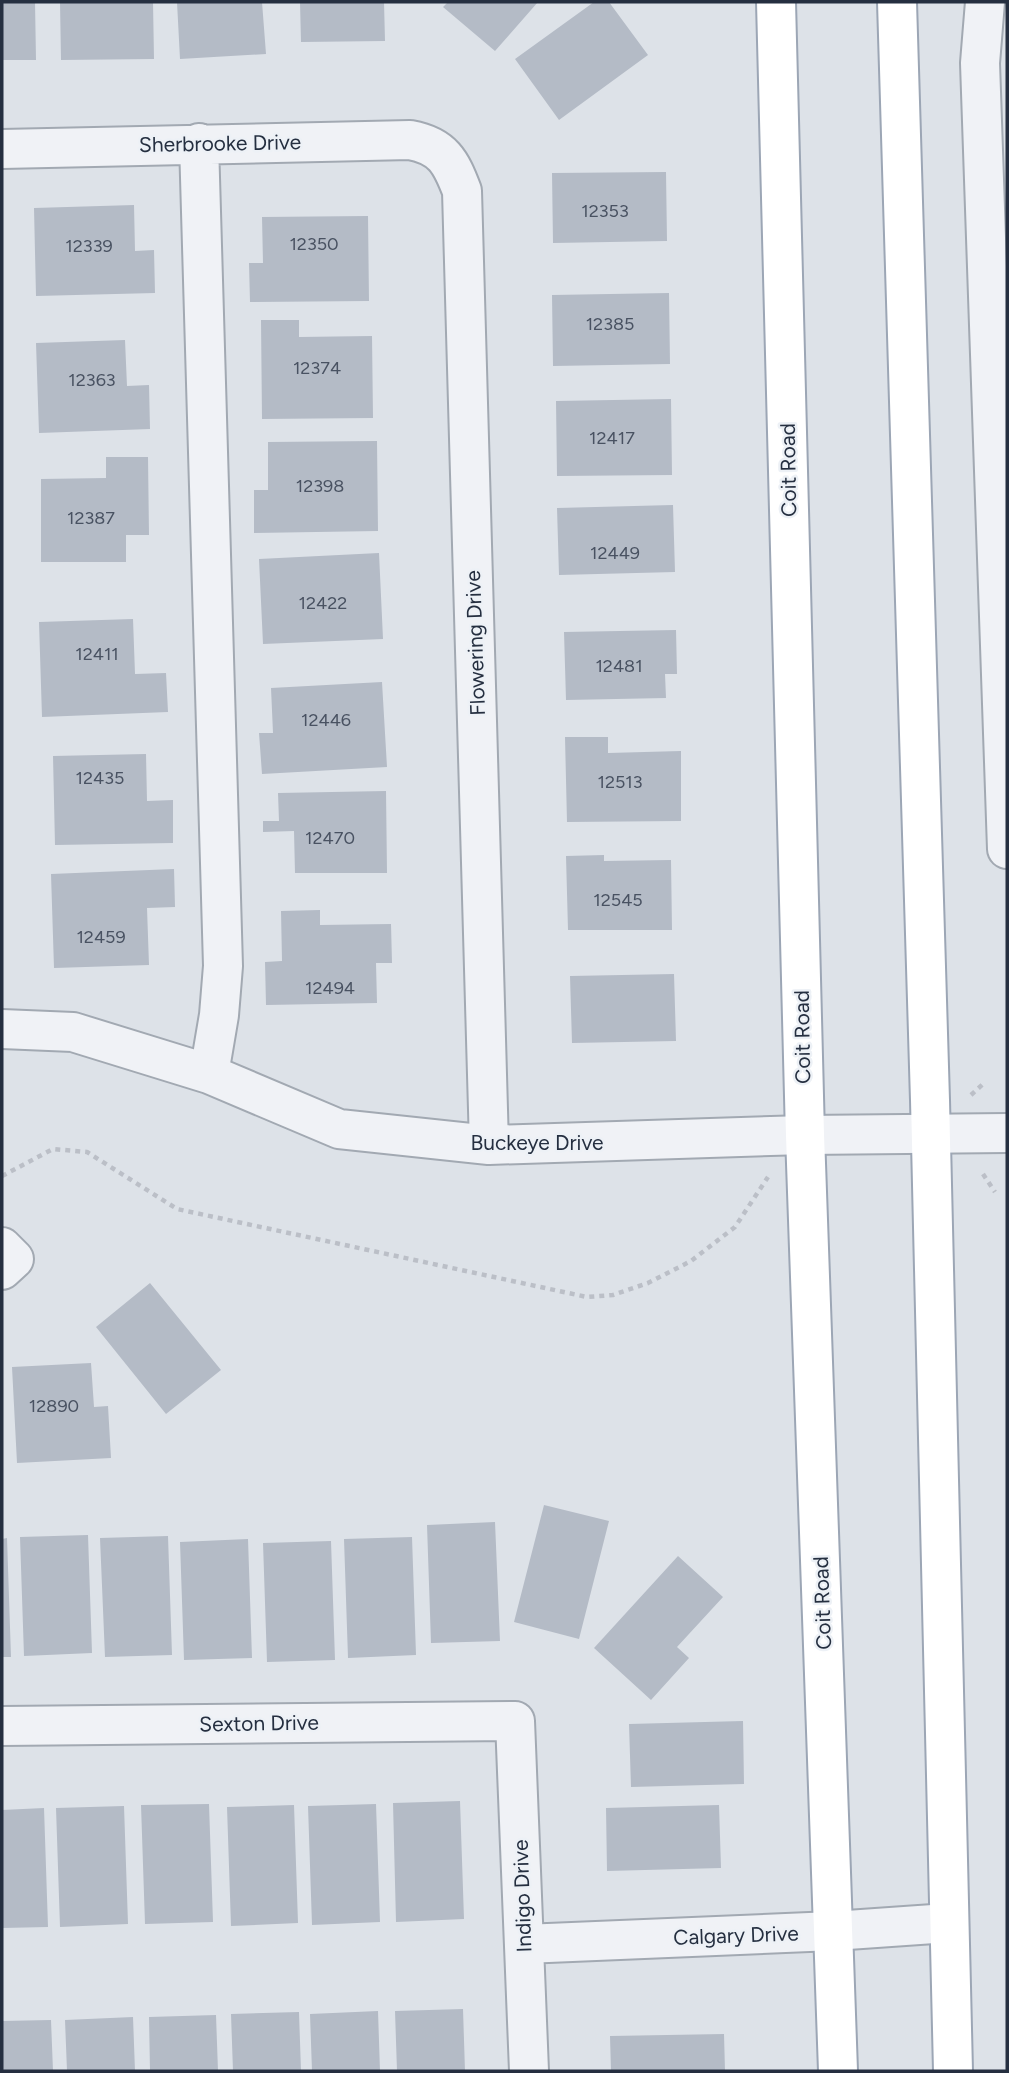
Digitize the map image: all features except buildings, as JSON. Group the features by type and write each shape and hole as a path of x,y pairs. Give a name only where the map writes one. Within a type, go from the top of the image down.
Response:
{"main road":[{"name":"Coit Road","path":"776,2 805,1135 838,2071"},
{"path":"897,2 930,1133 953,2071"}],"street":[{"path":"985,2 981,77 1007,849"},
{"name":"Sherbrooke Drive","path":"2,149 410,140 437,149"},
{"path":"199,144 223,966 219,1015 209,1074"},
{"name":"Flowering Drive","path":"437,149 453,168 462,191 489,1145"},
{"name":"Buckeye Drive","path":"2,1029 73,1032 209,1074 339,1129 489,1145 805,1135 1007,1133"},
{"name":"Sexton Drive","path":"2,1726 515,1720"},
{"name":"Indigo Drive","path":"515,1720 529,2071"},
{"name":"Calgary Drive","path":"524,1944 834,1931 948,1923"}],"path":[{"path":"968,1097 983,1084"},
{"path":"2,1176 53,1149 88,1152 177,1209 587,1297 613,1295 648,1283 691,1261 735,1227 770,1174"},
{"path":"983,1174 995,1192"}]}
